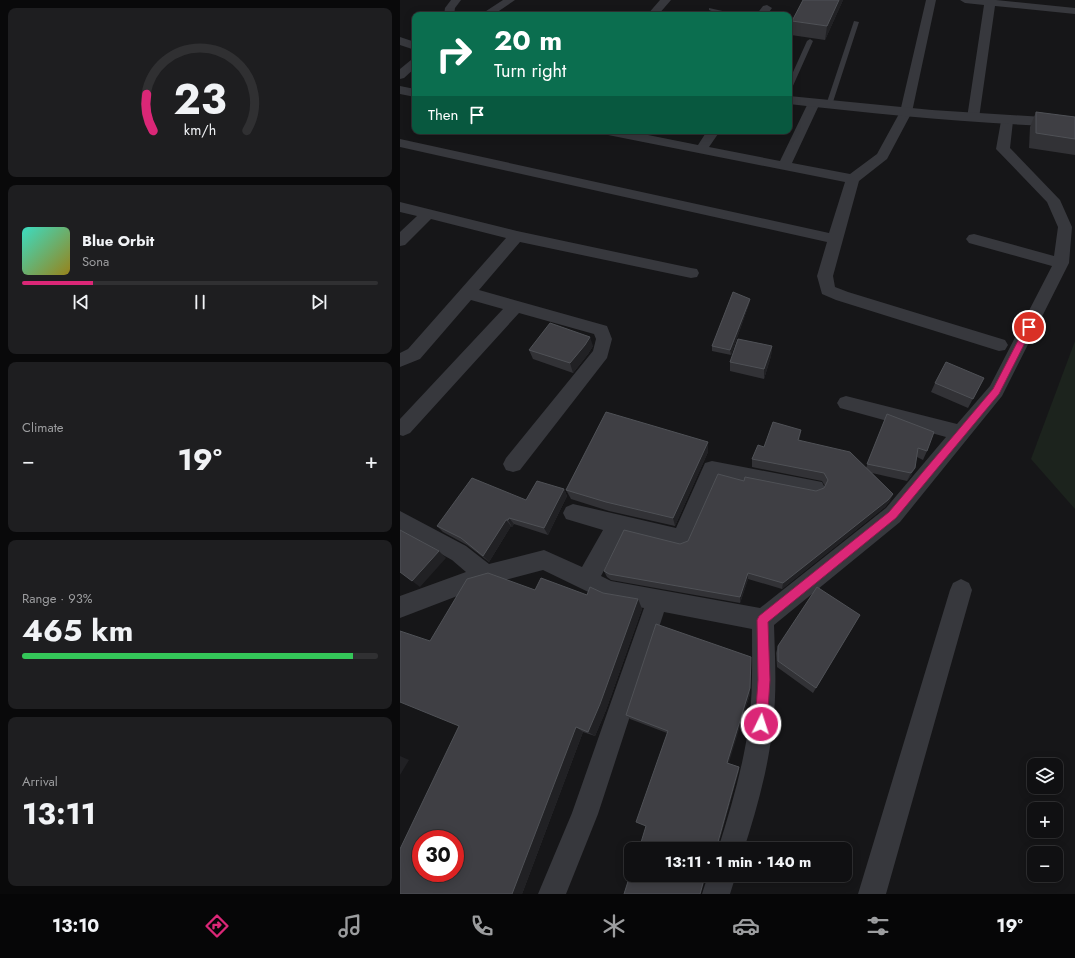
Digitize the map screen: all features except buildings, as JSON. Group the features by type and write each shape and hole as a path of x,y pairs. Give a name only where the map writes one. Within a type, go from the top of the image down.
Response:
{"street":[{"path":"449,12 450,8 456,0"},
{"path":"490,12 510,0"},
{"path":"655,12 666,0"},
{"path":"931,0 906,112 882,156 853,180 825,276 828,290 842,296 1000,345"},
{"path":"965,0 1075,11"},
{"path":"973,118 990,2"},
{"path":"400,41 412,45"},
{"path":"400,75 412,65"},
{"path":"400,90 412,92"},
{"path":"792,100 1007,121 1075,123"},
{"path":"784,166 814,103"},
{"path":"400,607 486,575 544,560 610,591 763,620 893,515 960,433 996,392 1061,263 1064,228 1053,200 1003,149 1007,121"},
{"path":"623,134 853,180"},
{"path":"701,150 712,134"},
{"path":"400,143 835,239"},
{"path":"400,207 517,236 691,273"},
{"path":"400,241 428,214"},
{"path":"400,360 414,354 517,236"},
{"path":"974,239 1061,263"},
{"path":"467,293 601,330 604,339 601,353 513,464"},
{"path":"403,428 515,307"},
{"path":"846,404 960,433"},
{"path":"573,512 682,539 712,469 814,488"},
{"path":"400,520 459,553 486,575"},
{"path":"587,580 618,523"},
{"path":"872,894 961,590"},
{"path":"552,894 585,814 657,601"},
{"path":"733,842 748,791 761,724 764,680 763,620"},
{"path":"716,894 720,882"}],"lane":[{"path":"711,9 722,12"},
{"path":"829,105 856,22"},
{"path":"792,81 810,41"}],"shaded area":[{"path":"1075,341 1075,509 1031,459"}],"route":[{"path":"761,724 764,680 763,620 893,515 996,392 1029,327"}]}
